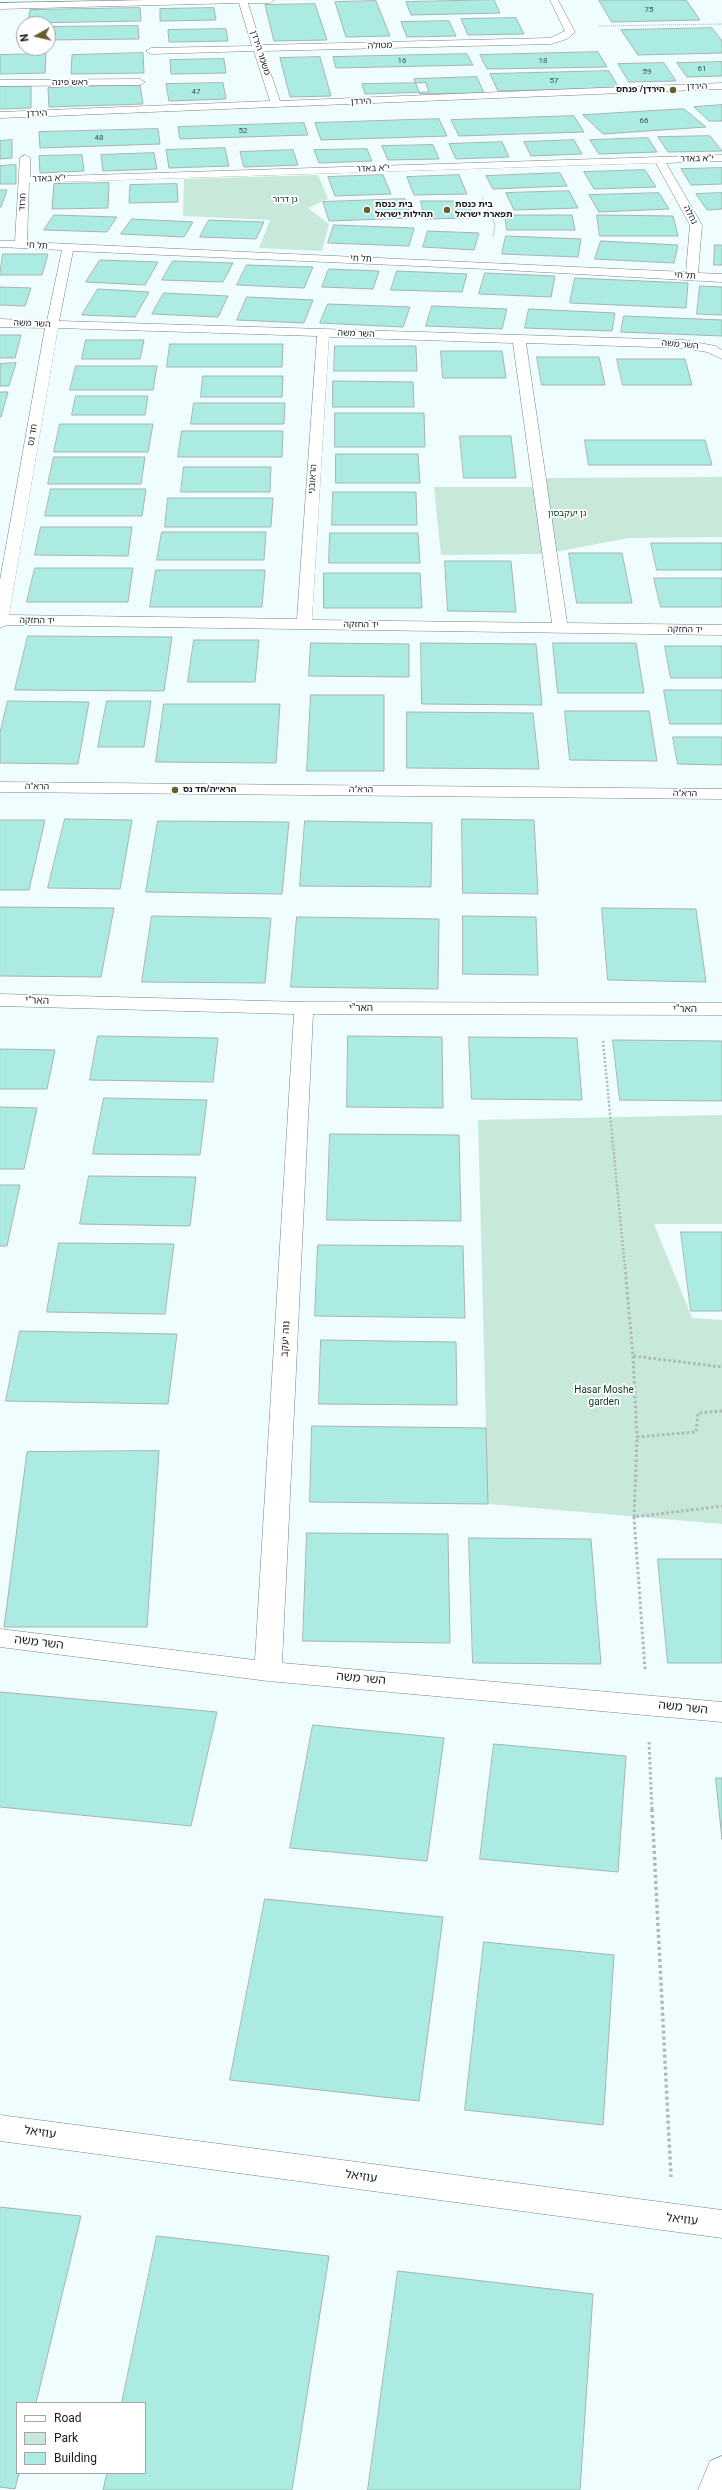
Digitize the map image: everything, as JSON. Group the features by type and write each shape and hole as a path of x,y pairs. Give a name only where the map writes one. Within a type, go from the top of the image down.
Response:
{"street":[{"name":"משמר הירדן","path":"242,0 276,105"},
{"path":"0,6 270,0"},
{"path":"554,0 567,26"},
{"name":"מטולה","path":"152,51 550,41 564,37 570,32 567,26"},
{"name":"ראש פינה","path":"0,83 140,82"},
{"name":"הירדן","path":"0,115 722,86"},
{"name":"הירדן","path":"0,123 722,95"},
{"name":"חרוד","path":"21,245 25,158"},
{"name":"י\"א באדר","path":"24,180 722,158"},
{"name":"נחלה","path":"659,160 696,225 692,276"},
{"name":"תל חי","path":"0,244 68,248 487,264 722,278"},
{"name":"חד נס","path":"0,622 52,325 68,248"},
{"name":"השר משה","path":"0,323 684,344 717,352"},
{"name":"הראובני","path":"304,624 323,334"},
{"path":"519,339 560,627"},
{"name":"יד החזקה","path":"0,622 304,624 722,630"},
{"name":"הרא\"ה","path":"0,786 722,794"},
{"name":"האר\"י","path":"0,1000 304,1008 722,1010"},
{"name":"נוה יעקב","path":"268,1671 304,1008"},
{"name":"השר משה","path":"0,1638 268,1671 647,1704 722,1712"},
{"name":"עוזיאל","path":"0,2128 673,2219 722,2224"},
{"path":"716,2490 722,2473"}],"path":[{"path":"567,26 722,24"},
{"path":"465,166 488,207 495,225 487,264"},
{"path":"600,1009 633,1356 638,1437 634,1517 647,1704 673,2219"},
{"path":"633,1356 722,1367"},
{"path":"638,1437 696,1432 698,1413 722,1411"},
{"path":"634,1517 722,1506"}],"green space":[{"name":"גן דרור","path":"318,175 328,199 308,208 329,224 322,251 259,248 270,220 183,216 184,179"},
{"name":"גן יעקבסון","path":"722,477 722,537 628,538 545,554 441,555 434,487 541,487 542,478"},
{"name":"Hasar Moshe garden","path":"722,1115 722,1224 654,1224 692,1318 722,1320 722,1524 488,1504 478,1120"}],"building":[{"path":"494,0 500,13 411,15 406,2"},
{"path":"599,0 686,0 700,20 612,22"},
{"path":"376,1 390,36 346,37 335,2"},
{"path":"315,4 327,40 274,41 265,5"},
{"path":"140,8 141,21 56,23 56,16 29,16 30,10"},
{"path":"214,8 216,20 160,21 160,9"},
{"path":"516,18 524,34 468,35 461,19"},
{"path":"449,21 456,36 407,37 401,22"},
{"path":"138,26 139,39 56,40 56,27"},
{"path":"712,28 722,41 722,53 638,55 621,30"},
{"path":"226,29 228,41 169,42 168,30"},
{"path":"598,52 607,67 487,69 480,55"},
{"path":"143,53 144,73 71,74 72,55"},
{"path":"467,54 473,65 336,68 333,57"},
{"path":"0,55 46,56 45,73 0,74"},
{"path":"320,57 331,96 290,97 280,58"},
{"path":"224,59 226,73 171,74 170,60"},
{"path":"722,62 722,76 687,77 677,63"},
{"path":"664,63 676,81 629,82 618,64"},
{"path":"609,71 619,88 498,91 490,74"},
{"path":"477,77 484,93 420,94 414,79"},
{"path":"223,83 226,99 169,101 166,84"},
{"path":"426,83 429,92 365,94 362,84"},
{"path":"140,85 143,104 49,107 48,88"},
{"path":"0,86 31,86 31,108 0,109"},
{"path":"722,105 722,121 709,121 694,107"},
{"path":"684,109 706,127 603,134 583,115"},
{"path":"574,116 584,132 459,136 451,120"},
{"path":"439,119 447,136 321,140 315,123"},
{"path":"304,123 308,135 180,139 178,127"},
{"path":"158,129 160,144 40,148 39,132"},
{"path":"710,136 722,151 668,152 658,137"},
{"path":"648,138 657,152 599,154 590,140"},
{"path":"12,140 12,158 0,159 0,141"},
{"path":"574,140 582,154 531,156 524,142"},
{"path":"502,142 509,157 456,159 449,144"},
{"path":"433,145 439,159 388,160 382,146"},
{"path":"225,148 229,166 169,168 166,150"},
{"path":"367,149 372,161 319,163 314,150"},
{"path":"293,150 298,165 244,167 240,152"},
{"path":"154,153 157,169 103,171 101,155"},
{"path":"82,155 84,171 40,173 39,156"},
{"path":"16,165 16,184 0,184 0,166"},
{"path":"722,168 722,184 691,185 681,169"},
{"path":"645,170 656,187 594,189 584,172"},
{"path":"560,173 567,186 493,189 486,176"},
{"path":"383,175 391,194 335,196 328,177"},
{"path":"459,175 467,194 414,195 407,177"},
{"path":"109,183 108,208 52,209 54,184"},
{"path":"177,184 178,202 129,203 130,185"},
{"path":"0,190 7,190 1,207 0,207"},
{"path":"569,191 578,208 514,210 506,193"},
{"path":"659,193 669,209 599,212 589,195"},
{"path":"722,193 722,209 707,210 696,194"},
{"name":"בית כנסת תהילות ישראל","path":"405,199 412,218 329,221 323,202"},
{"name":"בית כנסת תפארת ישראל","path":"421,201 469,201 473,218 425,219"},
{"path":"54,215 117,217 107,232 44,230"},
{"path":"505,215 572,215 575,230 507,230"},
{"path":"597,215 673,216 678,236 600,236"},
{"path":"132,219 193,222 184,237 121,234"},
{"path":"209,220 264,222 256,239 200,237"},
{"path":"334,225 414,228 409,246 328,243"},
{"path":"428,231 479,233 474,250 423,247"},
{"path":"506,236 581,239 578,257 502,254"},
{"path":"601,241 678,245 674,263 595,259"},
{"path":"715,245 722,245 722,265 714,265"},
{"path":"3,254 48,254 42,275 0,275"},
{"path":"100,260 158,262 145,285 86,282"},
{"path":"173,261 233,263 223,282 162,280"},
{"path":"247,265 313,267 304,288 237,285"},
{"path":"329,269 379,271 373,289 322,287"},
{"path":"397,271 467,274 462,292 391,290"},
{"path":"485,273 555,276 551,297 479,294"},
{"path":"575,278 688,283 686,308 570,303"},
{"path":"700,286 722,287 722,315 697,314"},
{"path":"0,287 31,288 25,306 0,305"},
{"path":"98,289 149,292 135,317 82,315"},
{"path":"164,293 228,296 218,317 152,314"},
{"path":"247,297 313,300 304,323 237,320"},
{"path":"328,304 410,307 403,327 320,323"},
{"path":"432,306 507,309 502,329 426,326"},
{"path":"529,309 615,313 612,331 525,328"},
{"path":"624,316 722,320 722,336 621,332"},
{"path":"0,335 21,335 15,358 0,358"},
{"path":"86,340 144,340 140,359 82,359"},
{"path":"170,344 283,344 282,367 167,367"},
{"path":"335,346 416,346 417,371 334,371"},
{"path":"441,351 502,351 506,378 443,378"},
{"path":"537,357 599,357 605,385 542,385"},
{"path":"617,359 685,359 692,385 623,385"},
{"path":"16,363 9,386 0,386 0,364"},
{"path":"76,366 157,366 153,390 70,390"},
{"path":"203,376 283,376 282,397 201,397"},
{"path":"333,381 413,382 414,407 333,407"},
{"path":"0,392 8,392 1,417 0,417"},
{"path":"76,396 148,396 145,415 72,415"},
{"path":"194,403 285,403 284,424 191,424"},
{"path":"335,413 424,413 425,447 335,447"},
{"path":"60,424 153,424 148,452 54,452"},
{"path":"182,431 283,431 282,457 178,457"},
{"path":"460,436 511,436 516,478 464,478"},
{"path":"585,440 705,440 712,465 589,465"},
{"path":"336,454 418,454 420,483 336,483"},
{"path":"54,457 145,457 141,484 48,484"},
{"path":"184,467 271,467 270,492 181,492"},
{"path":"51,489 146,489 142,516 45,516"},
{"path":"333,492 416,492 417,525 332,525"},
{"path":"168,498 273,498 271,527 165,527"},
{"path":"41,527 132,527 128,556 35,555"},
{"path":"162,532 266,532 264,560 157,560"},
{"path":"330,533 418,533 420,563 329,563"},
{"path":"651,543 722,543 722,570 657,570"},
{"path":"569,553 622,553 632,603 577,603"},
{"path":"445,561 511,561 516,612 448,611"},
{"path":"35,568 133,568 128,602 27,602"},
{"path":"156,570 265,570 262,607 150,607"},
{"path":"324,573 420,573 422,608 324,608"},
{"path":"654,578 722,578 722,607 661,607"},
{"path":"28,636 172,637 164,691 15,690"},
{"path":"194,640 259,640 255,682 188,682"},
{"path":"311,643 409,644 409,677 309,676"},
{"path":"421,643 536,644 542,705 422,704"},
{"path":"553,643 636,643 644,693 558,693"},
{"path":"665,646 722,646 722,678 671,678"},
{"path":"664,690 722,690 722,724 670,724"},
{"path":"311,695 384,695 384,771 307,771"},
{"path":"8,701 89,702 78,764 0,763 0,733"},
{"path":"107,701 151,701 144,747 98,747"},
{"path":"164,704 280,704 276,763 156,762"},
{"path":"565,711 649,711 657,761 570,760"},
{"path":"407,712 533,713 539,769 407,768"},
{"path":"673,737 722,737 722,765 678,764"},
{"path":"65,819 132,820 120,889 48,888"},
{"path":"462,819 534,820 538,894 463,893"},
{"path":"0,820 45,820 29,890 0,890"},
{"path":"158,821 289,822 282,894 146,892"},
{"path":"305,821 432,823 431,887 300,886"},
{"path":"0,907 114,908 101,977 0,976"},
{"path":"602,908 696,909 706,982 608,980"},
{"path":"152,916 271,918 265,983 142,982"},
{"path":"463,916 536,917 538,975 463,974"},
{"path":"297,917 439,919 438,989 291,987"},
{"path":"98,1036 218,1038 213,1082 90,1080"},
{"path":"348,1036 442,1037 443,1108 347,1107"},
{"path":"469,1037 577,1038 582,1100 472,1099"},
{"path":"613,1040 722,1041 722,1101 620,1100"},
{"path":"0,1049 55,1050 47,1089 0,1089"},
{"path":"104,1098 207,1100 200,1155 93,1154"},
{"path":"0,1107 37,1108 24,1169 0,1169"},
{"path":"330,1134 459,1135 461,1221 327,1220"},
{"path":"89,1176 196,1177 190,1226 80,1224"},
{"path":"0,1185 20,1185 7,1246 0,1246"},
{"path":"681,1232 722,1232 722,1311 691,1311"},
{"path":"59,1243 174,1244 165,1314 47,1312"},
{"path":"318,1245 463,1246 465,1318 315,1316"},
{"path":"20,1331 177,1334 168,1404 6,1401"},
{"path":"321,1340 456,1342 457,1405 319,1404"},
{"path":"312,1426 486,1428 488,1504 310,1502"},
{"path":"159,1451 147,1627 4,1627 27,1452"},
{"path":"307,1533 448,1534 450,1643 303,1641"},
{"path":"469,1538 591,1539 601,1664 473,1663"},
{"path":"658,1559 722,1559 722,1663 668,1663"},
{"path":"0,1692 217,1712 191,1826 0,1807"},
{"path":"313,1725 444,1738 427,1861 290,1848"},
{"path":"494,1744 626,1756 618,1872 480,1859"},
{"path":"716,1778 722,1778 722,1839"},
{"path":"265,1899 443,1917 419,2101 230,2080"},
{"path":"484,1942 614,1955 603,2125 465,2110"},
{"path":"0,2207 81,2216 36,2402 16,2402 16,2474 19,2474 15,2489 0,2487"},
{"path":"157,2236 329,2256 292,2490 103,2490 107,2474 146,2474 146,2402 122,2402"},
{"path":"398,2271 593,2294 580,2490 368,2490"}],"place":[{"name":"הירדן/ פנחס","path":"673,90"},
{"name":"בית כנסת תהילות ישראל","path":"367,210"},
{"name":"בית כנסת תפארת ישראל","path":"447,210"},
{"name":"הרא״ה/חד נס","path":"175,790"}]}
